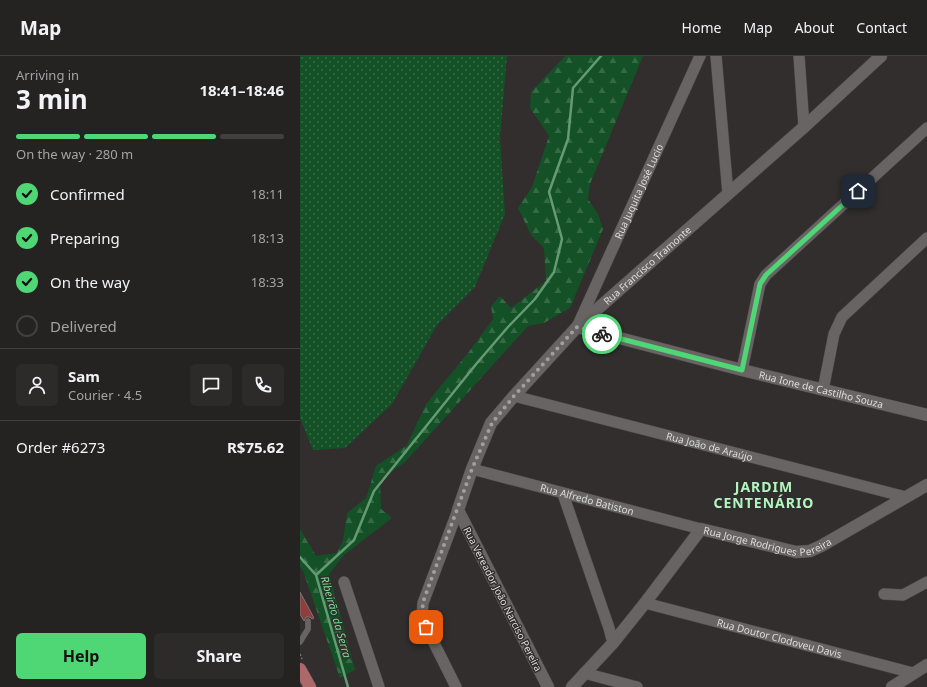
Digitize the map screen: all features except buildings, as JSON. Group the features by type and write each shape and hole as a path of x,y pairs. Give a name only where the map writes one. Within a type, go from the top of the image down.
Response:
{"main road":[{"path":"300,669 310,687"}],"street":[{"name":"Rua Juquita José Lucio","path":"577,327 700,56"},
{"path":"716,56 728,194"},
{"path":"799,56 804,127"},
{"name":"Rua Francisco Tramonte","path":"456,687 426,627 422,616 423,602 472,469 492,423 514,396 577,327 804,127 881,56"},
{"path":"742,370 760,284 766,275 927,128"},
{"path":"823,390 834,334 842,317 927,238"},
{"name":"Rua Ione de Castilho Souza","path":"577,327 742,370 927,415"},
{"name":"Rua João de Araújo","path":"514,396 906,497"},
{"name":"Rua Alfredo Batiston","path":"472,469 701,529"},
{"name":"Rua Jorge Rodrigues Pereira","path":"572,687 613,643 701,529 796,552 810,551 927,485"},
{"path":"563,494 613,643"},
{"name":"Rua Vereador João Narciso Pereira","path":"458,510 548,687"},
{"path":"344,582 379,687"},
{"path":"884,594 902,595 927,582"},
{"name":"Rua Doutor Clodoveu Davis","path":"645,603 913,674"},
{"path":"892,687 927,665"},
{"path":"584,673 637,687"}],"lane":[{"path":"300,642 308,629 308,620"}],"green space":[{"path":"300,56 507,56 500,138 505,214 475,287 437,325 392,404 345,448 313,450 300,418"},
{"path":"565,56 643,56 590,184 588,199 598,214 603,229 570,308 544,323 528,326 406,461 380,480 381,509 392,518 344,555 329,574 355,670 340,678 303,571 300,567 300,529 316,556 337,553 343,540 347,513 366,498 376,466 407,445 426,404 468,353 493,319 491,306 500,296 511,308 546,281 544,248 531,235 518,208 532,187 549,136 530,108 531,92"}],"waterway":[{"path":"316,575 354,540 374,491 477,363 508,327 535,299 554,272 562,239 549,192 568,139 573,88 601,56"},
{"name":"Ribeirão da Serra","path":"300,557 316,575 348,687"}],"way so far":[{"path":"426,627 422,616 423,602 472,469 492,423 514,396 577,327 602,334"}],"district":[{"name":"JARDIM CENTENÁRIO","path":"764,496"}],"route":[{"path":"602,334 742,370 760,284 766,275 858,191"}]}
